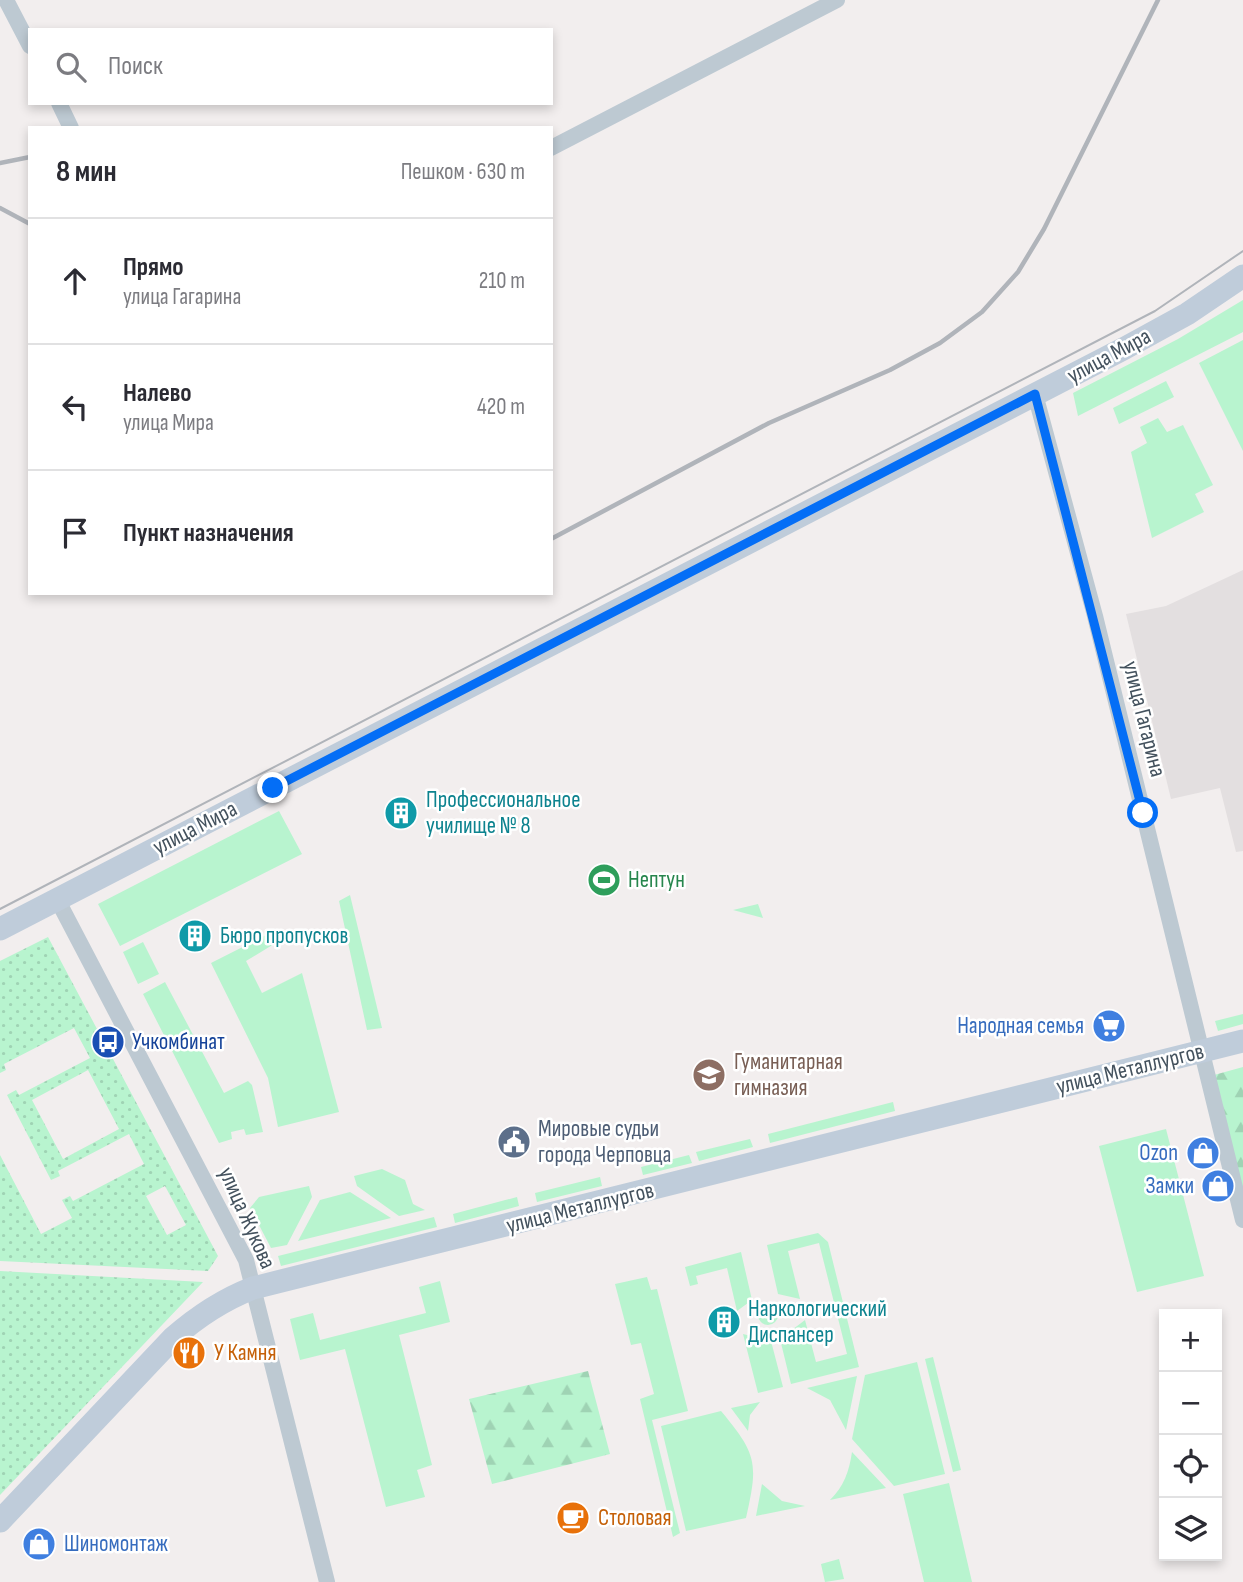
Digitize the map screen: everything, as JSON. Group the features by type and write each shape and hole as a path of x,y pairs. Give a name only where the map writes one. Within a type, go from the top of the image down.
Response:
{"main road":[{"name":"улица Мира","path":"0,929 1035,394 1187,314 1243,276"},
{"name":"улица Металлургов","path":"0,1521 173,1338 216,1304 253,1288 1243,1041"}],"street":[{"path":"6,0 28,43"},
{"path":"553,147 837,0"},
{"path":"60,105 70,126"},
{"name":"улица Гагарина","path":"1035,394 1095,616 1243,1220"},
{"name":"улица Жукова","path":"57,899 246,1259 327,1582"}],"shaded area":[{"path":"1243,570 1243,851 1236,852 1220,788 1171,799 1126,614 1166,606"}],"green space":[{"path":"1243,300 1243,332 1078,416 1073,393 1178,339"},
{"path":"1243,340 1243,451 1199,363"},
{"path":"1166,381 1174,397 1119,424 1113,408"},
{"path":"1158,418 1167,432 1183,425 1213,485 1195,494 1204,512 1152,538 1131,452 1147,443 1140,427"},
{"path":"279,811 302,854 120,946 98,904"},
{"path":"350,895 382,1028 367,1030 339,901"},
{"path":"758,904 763,918 733,910"},
{"path":"274,931 279,941 246,961 262,993 302,973 339,1112 278,1127 268,1078 211,963"},
{"path":"48,937 218,1256 208,1271 0,1261 0,1155 41,1234 72,1218 62,1200 70,1196 73,1201 144,1164 129,1134 58,1171 60,1176 51,1180 7,1095 16,1090 19,1095 90,1058 74,1028 4,1064 6,1070 0,1073 0,961","holes":["88,1070 119,1129 63,1159 32,1100","165,1186 186,1225 167,1235 146,1196"]},
{"path":"143,942 159,974 138,984 123,952"},
{"path":"165,982 224,1093 248,1081 252,1085 263,1132 246,1135 244,1129 231,1132 232,1139 219,1143 143,994"},
{"path":"1243,1014 1243,1024 1218,1031 1215,1021"},
{"path":"1243,1067 1243,1192 1214,1075"},
{"path":"893,1102 895,1111 770,1143 768,1134"},
{"path":"1166,1129 1204,1276 1137,1292 1099,1146"},
{"path":"750,1139 753,1147 699,1161 696,1152"},
{"path":"689,1155 692,1163 643,1175 641,1167"},
{"path":"382,1169 405,1180 413,1204 425,1210 399,1216 357,1186 354,1176"},
{"path":"600,1177 602,1186 537,1202 535,1193"},
{"path":"309,1186 312,1197 287,1245 271,1248 250,1208 259,1197"},
{"path":"350,1192 391,1218 298,1241 320,1200"},
{"path":"517,1197 519,1206 455,1223 453,1214"},
{"path":"434,1217 437,1227 281,1266 278,1256"},
{"path":"818,1233 828,1242 859,1367 791,1384 780,1339 805,1320 816,1362 847,1354 819,1243 788,1251 800,1299 778,1294 767,1245"},
{"path":"741,1252 752,1300 737,1311 727,1268 696,1276 698,1284 690,1286 685,1267"},
{"path":"0,1271 203,1282 0,1495"},
{"path":"647,1277 651,1290 657,1289 688,1411 652,1420 680,1533 673,1537 640,1399 654,1394 641,1343 631,1345 615,1284"},
{"path":"440,1281 450,1322 399,1335 432,1465 417,1470 425,1497 386,1507 345,1349 300,1360 290,1319 313,1313 320,1340 426,1313 419,1287"},
{"path":"768,1305 775,1308 778,1315 775,1322 768,1325 761,1322 758,1315 761,1308"},
{"path":"743,1334 771,1341 783,1387 758,1393"},
{"path":"933,1357 961,1470 953,1472 925,1359"},
{"path":"917,1362 945,1474 894,1486 852,1439 865,1375"},
{"path":"588,1371 610,1454 492,1484 469,1399"},
{"path":"857,1376 846,1430 830,1400 807,1388"},
{"path":"760,1402 750,1415 748,1431 731,1408"},
{"path":"721,1411 742,1439 752,1461 752,1485 746,1518 686,1531 661,1426"},
{"path":"852,1452 886,1488 830,1500 845,1478"},
{"path":"949,1483 972,1582 924,1582 903,1494"},
{"path":"762,1484 782,1501 805,1506 756,1516"},
{"path":"839,1559 844,1579 825,1582 821,1564"}],"tram line":[{"path":"0,909 1155,311 1243,251"}],"railway":[{"path":"553,538 769,423 890,370 940,343 982,312 1018,272 1044,229 1158,0"},
{"path":"0,163 28,157"},
{"path":"0,208 28,223"}],"place":[{"name":"Профессиональное училище № 8","path":"401,813"},
{"name":"Нептун","path":"604,880"},
{"name":"Бюро пропусков","path":"195,936"},
{"name":"Народная семья","path":"1109,1026"},
{"name":"Учкомбинат","path":"108,1042"},
{"name":"Гуманитарная гимназия","path":"709,1075"},
{"name":"Мировые судьи города Черповца","path":"514,1142"},
{"name":"Ozon","path":"1203,1153"},
{"name":"Замки","path":"1218,1186"},
{"name":"Наркологический Диспансер","path":"724,1322"},
{"name":"У Камня","path":"189,1353"},
{"name":"Столовая","path":"573,1518"},
{"name":"Шиномонтаж","path":"39,1544"}],"route":[{"path":"273,788 1035,394 1095,616 1143,813"}]}
